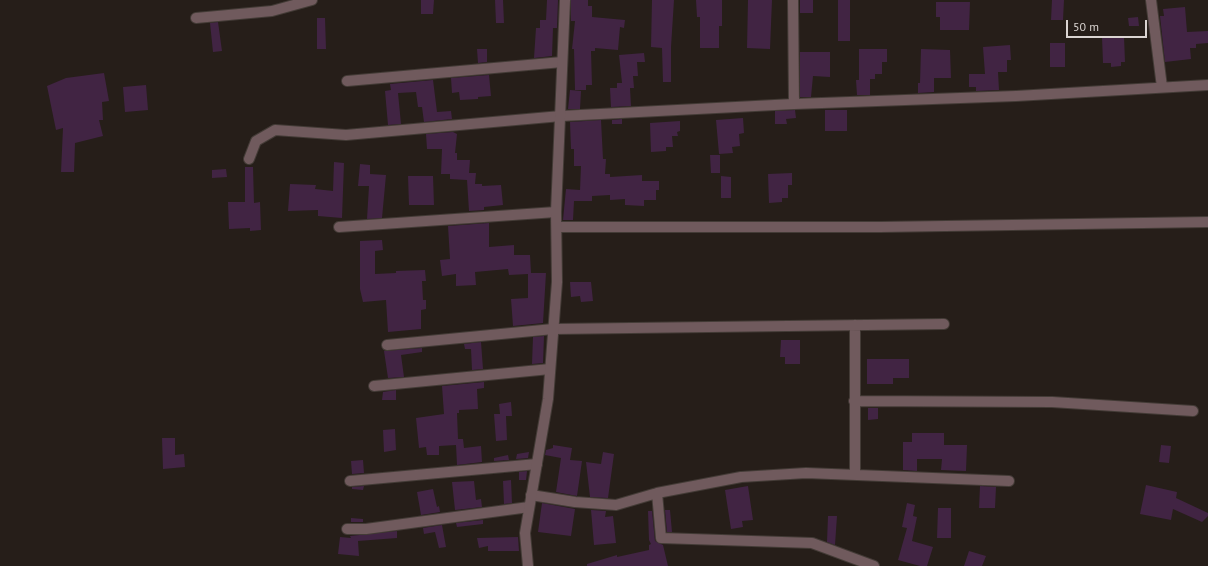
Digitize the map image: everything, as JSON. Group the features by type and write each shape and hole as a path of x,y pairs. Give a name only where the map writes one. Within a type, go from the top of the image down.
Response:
{"street":[{"path":"196,18 272,11 312,0"},
{"path":"528,566 525,533 548,399 553,329 556,282 556,212 566,0"},
{"path":"793,0 794,104"},
{"path":"1151,0 1162,87"},
{"path":"347,81 562,62"},
{"path":"250,159 256,141 275,130 346,135 561,116 794,104 1016,96 1208,85"},
{"path":"339,227 556,212"},
{"path":"557,227 872,227 1208,222"},
{"path":"387,345 553,329 944,324"},
{"path":"854,475 855,325"},
{"path":"374,386 550,369"},
{"path":"854,401 1052,402 1192,411"},
{"path":"350,481 537,464"},
{"path":"531,495 575,502 616,505 657,493 741,477 806,473 1009,481"},
{"path":"657,493 661,538 812,543 874,566"},
{"path":"347,529 366,528 529,507"}],"building":[{"path":"421,0 434,0 433,14 421,14"},
{"path":"495,0 503,0 504,23 496,23"},
{"path":"547,0 558,0 557,28 553,28 552,56 534,58 536,28 540,28 540,20 546,20"},
{"path":"571,0 588,0 588,6 592,6 592,17 625,20 624,28 620,27 618,50 595,48 595,51 591,51 592,85 586,85 586,90 575,90 574,49 572,49 575,21 571,21"},
{"path":"652,0 674,0 671,47 671,82 663,82 662,48 651,47"},
{"path":"696,0 722,0 722,26 719,26 719,48 700,48 700,17 697,17"},
{"path":"748,0 772,0 770,49 747,48"},
{"path":"800,0 813,0 813,13 800,13"},
{"path":"838,0 850,0 850,41 838,41"},
{"path":"1052,0 1064,0 1063,20 1051,20"},
{"path":"936,2 970,2 969,30 940,30 940,17 936,17"},
{"path":"1185,7 1187,32 1208,31 1208,43 1196,44 1196,48 1190,48 1191,59 1165,62 1160,16 1164,16 1163,9"},
{"path":"1138,17 1139,26 1129,26 1128,18"},
{"path":"317,18 325,18 326,49 317,49"},
{"path":"218,22 222,51 213,52 210,23"},
{"path":"1124,36 1125,62 1121,62 1121,66 1111,67 1111,63 1103,63 1102,37"},
{"path":"1050,43 1065,43 1065,67 1050,67"},
{"path":"1010,45 1011,60 1007,60 1007,72 998,72 999,90 976,91 976,87 969,87 969,74 985,74 983,47"},
{"path":"477,49 487,49 487,62 478,63"},
{"path":"859,49 887,49 887,62 882,62 882,74 875,74 875,79 870,79 870,95 857,95 856,80 859,80"},
{"path":"921,49 950,50 951,78 934,78 934,92 918,93 918,83 920,83"},
{"path":"800,52 830,52 830,77 813,76 811,97 800,97"},
{"path":"644,53 645,62 637,62 638,76 633,76 634,88 630,88 631,106 611,107 610,88 617,88 617,83 622,83 619,55"},
{"path":"104,73 109,101 102,102 103,120 99,120 103,136 75,143 74,172 61,172 63,128 56,130 47,86 66,78"},
{"path":"489,75 491,96 478,97 478,99 460,100 459,92 452,93 451,78"},
{"path":"433,80 437,112 451,111 452,119 424,122 422,107 418,107 416,92 398,93 401,124 388,125 385,91 391,90 390,84"},
{"path":"146,85 148,110 125,112 123,87"},
{"path":"570,90 581,91 580,109 568,109"},
{"path":"795,110 796,118 786,119 787,124 775,124 775,111"},
{"path":"825,110 847,110 847,131 825,131"},
{"path":"743,118 744,133 739,134 740,146 732,147 733,153 719,154 716,120"},
{"path":"622,119 622,124 612,124 612,120"},
{"path":"601,120 603,159 606,159 605,174 610,174 610,177 642,175 642,181 659,181 659,190 656,190 656,200 644,200 644,206 625,205 625,199 610,200 610,195 592,196 592,201 574,201 573,220 563,220 566,189 580,190 581,166 574,166 574,149 571,149 570,122"},
{"path":"680,121 680,131 677,132 678,136 672,136 673,147 666,147 666,151 651,152 650,123"},
{"path":"453,132 457,134 455,153 457,153 457,160 470,160 469,173 476,173 475,184 482,184 482,186 501,185 503,205 484,207 484,210 469,211 467,180 450,179 450,174 441,174 442,149 427,149 426,134"},
{"path":"710,155 720,155 720,173 711,173"},
{"path":"334,162 344,163 342,218 318,216 318,210 288,211 290,184 316,185 315,189 333,191"},
{"path":"360,164 370,165 370,174 386,175 382,218 367,219 369,186 358,186"},
{"path":"245,167 253,167 254,203 260,202 261,230 250,231 250,228 229,229 228,202 245,202"},
{"path":"226,169 227,177 212,178 212,170"},
{"path":"792,173 792,185 788,185 788,198 782,198 782,202 769,203 768,174"},
{"path":"408,176 433,176 434,205 409,205"},
{"path":"721,176 731,177 731,198 721,198"},
{"path":"489,223 489,247 514,245 514,255 530,255 531,273 546,273 543,323 513,326 511,299 528,298 528,274 509,275 508,269 475,272 476,285 456,286 456,274 442,276 440,260 450,259 448,226"},
{"path":"382,240 383,250 375,251 375,274 396,273 396,271 425,270 426,281 422,281 423,300 426,300 426,309 421,310 421,329 388,332 386,300 363,302 360,289 360,241"},
{"path":"570,282 591,282 593,301 581,302 580,296 571,297"},
{"path":"544,336 543,363 532,364 533,337"},
{"path":"781,340 800,340 800,364 785,364 785,357 780,357"},
{"path":"481,342 483,369 472,370 471,349 465,349 464,344"},
{"path":"422,348 422,352 401,355 404,377 388,378 384,351"},
{"path":"867,359 909,359 909,378 893,378 893,384 867,384"},
{"path":"484,382 484,388 477,389 478,409 459,410 459,413 457,413 458,439 463,439 464,448 481,446 482,462 457,465 456,445 439,446 439,455 427,455 426,447 419,448 416,418 444,414 442,386"},
{"path":"396,390 396,400 382,400 383,392"},
{"path":"511,402 512,416 506,416 507,440 496,441 494,414 500,414 499,404"},
{"path":"868,408 878,408 878,419 868,420"},
{"path":"395,429 396,450 384,452 383,430"},
{"path":"912,433 944,433 944,445 967,445 966,471 941,470 942,459 917,459 917,471 903,470 903,442 912,442"},
{"path":"162,438 175,438 175,455 184,454 185,467 163,469"},
{"path":"553,445 572,448 570,460 582,461 577,496 556,492 561,458 545,455 546,450 553,448"},
{"path":"1161,445 1171,446 1169,463 1159,462"},
{"path":"529,452 528,458 516,459 517,454"},
{"path":"603,452 614,454 608,498 590,497 586,462 601,464"},
{"path":"508,455 509,460 494,461 494,458"},
{"path":"363,460 364,473 352,474 351,461"},
{"path":"527,471 526,480 519,480 519,472"},
{"path":"511,480 512,503 504,504 503,481"},
{"path":"474,481 476,500 481,499 482,507 455,510 452,482"},
{"path":"1146,485 1177,492 1176,498 1208,513 1208,516 1202,522 1173,509 1171,520 1140,514"},
{"path":"364,486 363,490 352,489 352,487"},
{"path":"748,486 753,520 742,521 743,527 731,529 725,490"},
{"path":"980,486 996,487 995,508 979,508"},
{"path":"433,489 437,507 439,506 440,512 421,515 417,492"},
{"path":"542,503 575,509 571,536 538,532"},
{"path":"907,503 915,505 913,516 917,517 912,541 933,547 927,566 920,566 898,560 907,528 902,527"},
{"path":"938,508 951,508 951,538 937,538"},
{"path":"591,510 606,511 605,517 613,516 616,543 594,545"},
{"path":"665,510 670,510 672,532 667,532"},
{"path":"648,511 652,511 655,541 663,545 668,566 587,566 587,564 617,555 617,557 649,550 649,545 651,544 649,540"},
{"path":"828,516 837,516 835,545 827,542"},
{"path":"351,518 363,519 363,522 351,522"},
{"path":"483,520 483,524 457,527 456,523"},
{"path":"442,525 446,547 439,548 435,532 424,534 423,528"},
{"path":"397,531 397,538 358,541 359,556 338,554 340,537 351,538 350,536"},
{"path":"518,537 519,551 488,551 488,546 479,548 477,538"},
{"path":"969,551 986,556 982,566 964,566"}]}
